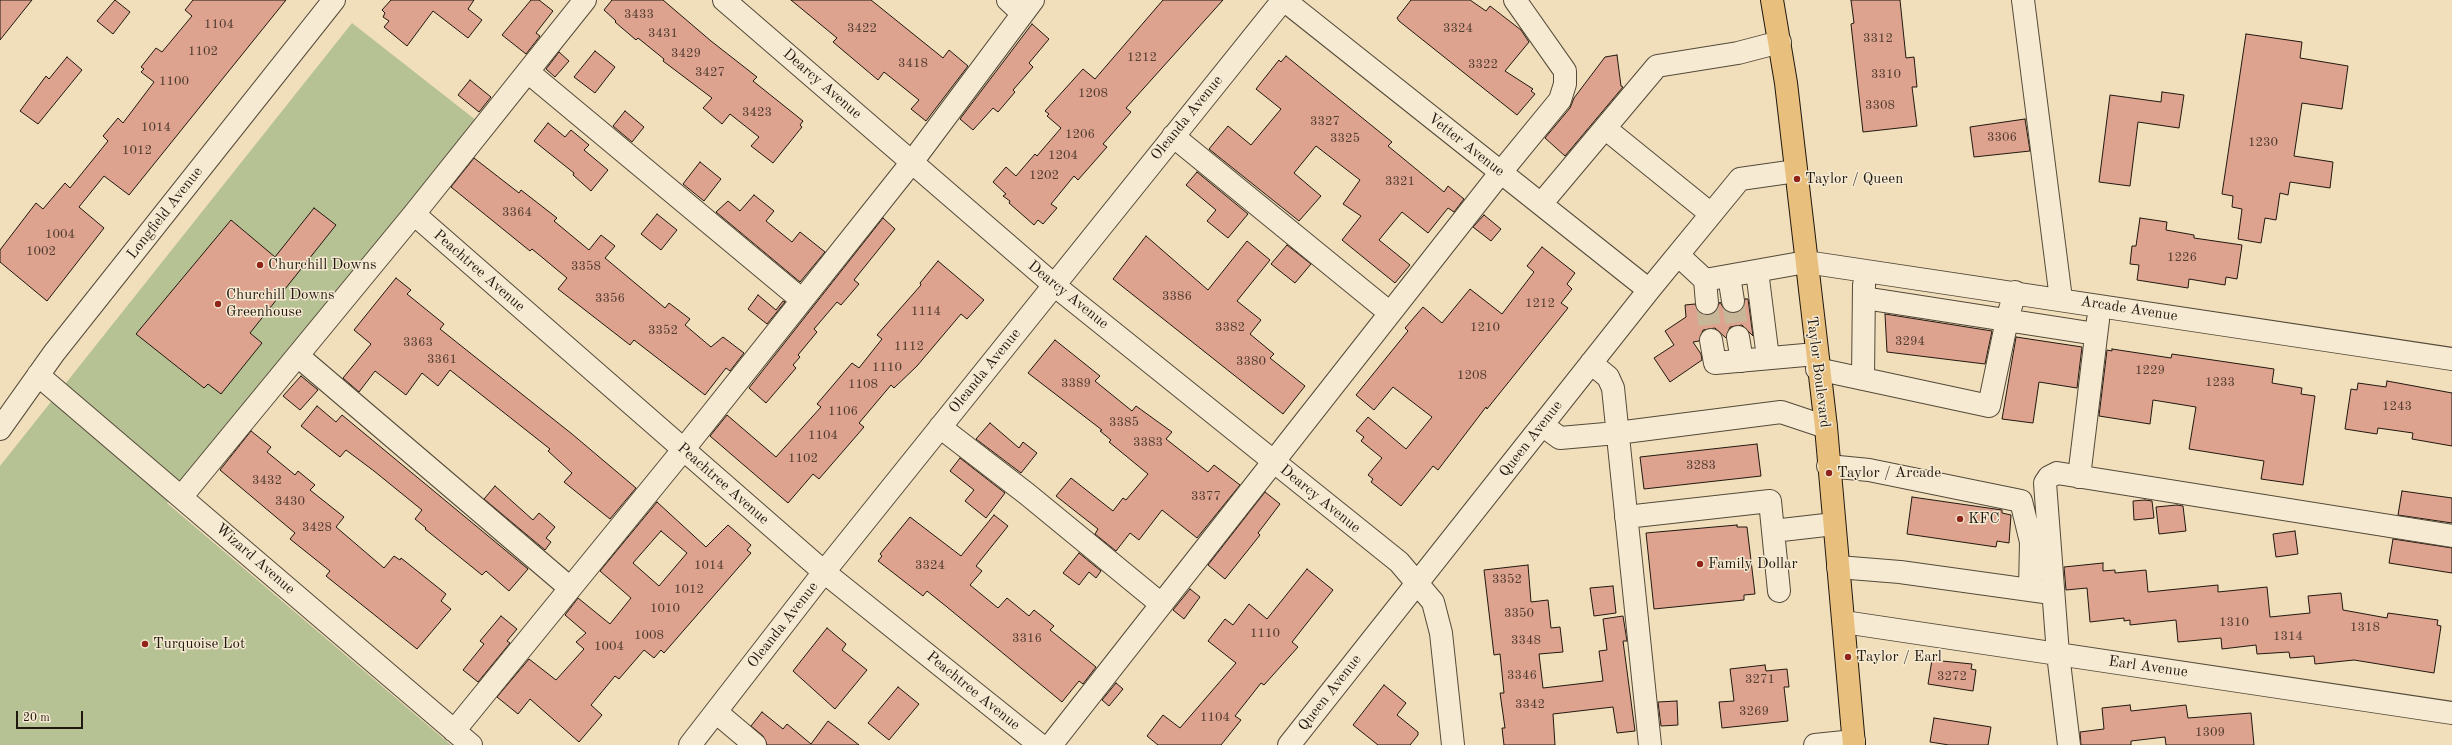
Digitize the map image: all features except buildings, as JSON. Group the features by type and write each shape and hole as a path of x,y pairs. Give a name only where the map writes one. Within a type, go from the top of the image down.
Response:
{"main road":[{"name":"Taylor Boulevard","path":"1772,0 1780,42 1826,427 1828,466 1844,622 1854,743"}],"street":[{"name":"Longfield Avenue","path":"0,429 6,407 38,375 334,0"},
{"path":"182,496 414,214 585,0"},
{"name":"Dearcy Avenue","path":"724,0 1054,285 1399,562 1433,602 1441,633 1453,745"},
{"name":"Oleanda Avenue","path":"690,745 824,572 1173,136 1284,0"},
{"name":"Vetter Avenue","path":"1284,0 1649,290"},
{"path":"1051,745 1501,172 1560,100 1565,84 1565,71 1515,0"},
{"path":"2023,0 2061,299"},
{"path":"454,731 683,450 912,162 1021,4"},
{"path":"1541,204 1606,129 1657,66 1669,62 1738,53 1780,42"},
{"path":"528,72 802,300"},
{"path":"1606,129 1711,214"},
{"path":"1173,136 1390,313"},
{"name":"Queen Avenue","path":"1289,745 1649,290 1740,179 1796,171"},
{"name":"Peachtree Avenue","path":"414,214 824,572 1040,745"},
{"path":"1678,255 1705,280 1707,303"},
{"name":"Arcade Avenue","path":"1705,280 1806,262 2015,292 2452,359"},
{"path":"1864,379 1865,270"},
{"path":"1757,271 1768,358"},
{"path":"1729,276 1733,301"},
{"path":"1711,340 1715,362 1768,358 1817,361 1864,379 1989,406 2007,320 2015,292"},
{"path":"1864,298 2096,334"},
{"path":"2079,477 2100,305"},
{"path":"1738,337 1742,360"},
{"path":"298,356 570,588"},
{"path":"1591,363 1608,377 1613,388 1650,745"},
{"name":"Wizard Avenue","path":"38,375 182,496 471,745"},
{"path":"1542,425 1560,438 1617,433 1781,412 1826,427"},
{"path":"940,427 1027,494 1161,604"},
{"path":"1828,466 1869,470 2021,501 2031,542 2030,590"},
{"path":"2069,745 2058,654 2045,483 2050,477 2058,473 2452,536"},
{"path":"1626,518 1770,501 1779,591"},
{"path":"1773,531 1834,524"},
{"path":"1838,567 1900,572 2053,593"},
{"name":"Earl Avenue","path":"1844,622 2452,714"},
{"path":"716,712 755,745"},
{"path":"1815,745 1854,743"}],"green space":[{"name":"Churchill Downs","path":"352,23 477,121 167,503 451,745 0,745 0,466"}],"tunnel":[{"path":"1733,301 1738,337"},
{"path":"1707,303 1711,340"}],"place":[{"name":"Taylor / Queen","path":"1797,179"},
{"name":"Churchill Downs","path":"260,265"},
{"name":"Churchill Downs Greenhouse","path":"218,304"},
{"name":"Taylor / Arcade","path":"1829,473"},
{"name":"KFC","path":"1960,519"},
{"name":"Family Dollar","path":"1700,564"},
{"name":"Turquoise Lot","path":"145,644"},
{"name":"Taylor / Earl","path":"1848,657"}]}
